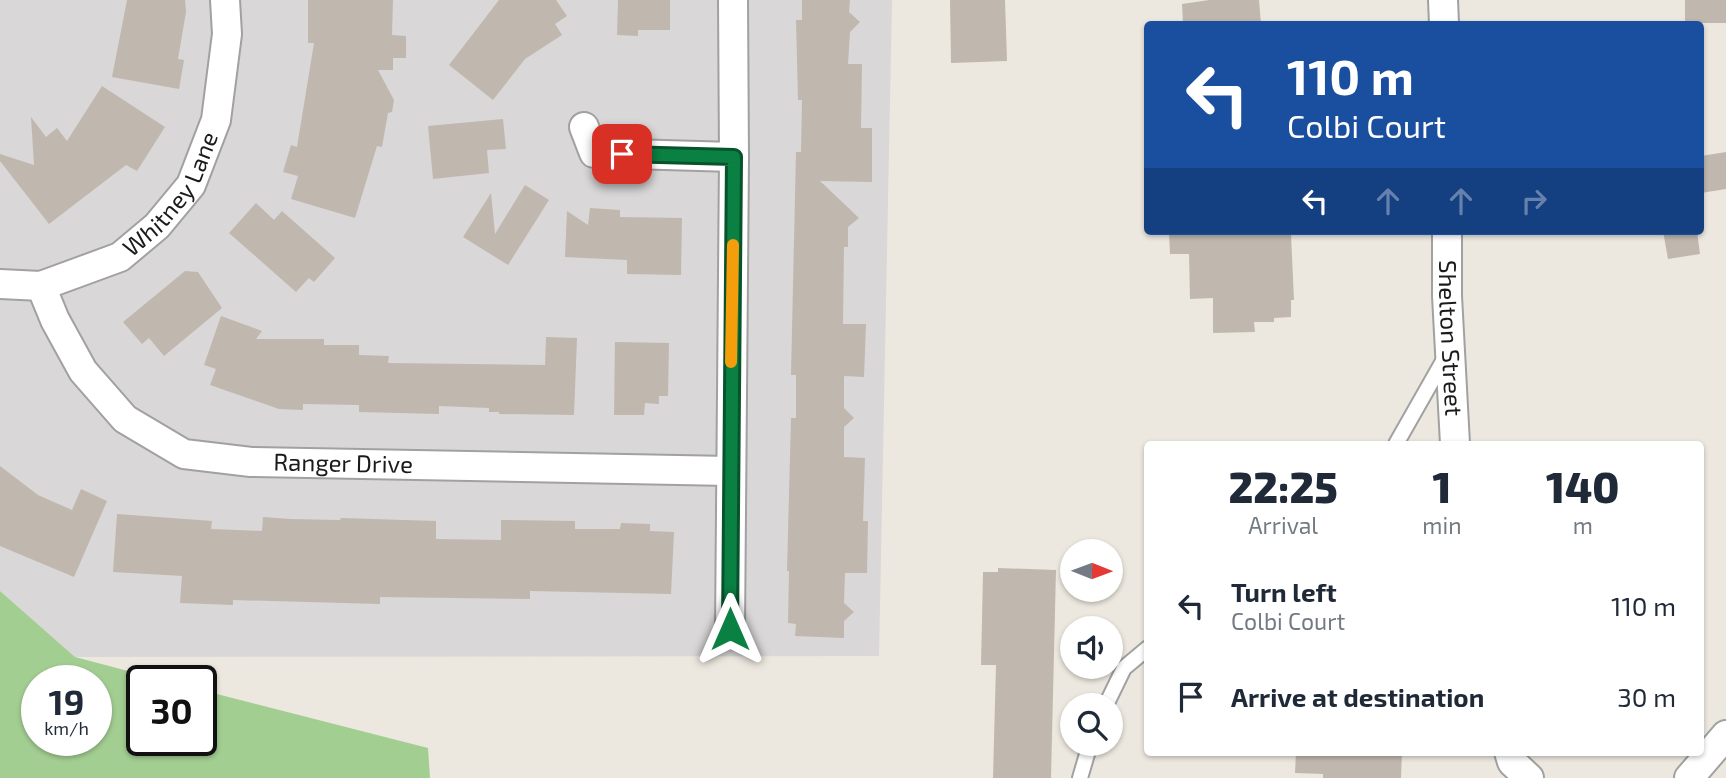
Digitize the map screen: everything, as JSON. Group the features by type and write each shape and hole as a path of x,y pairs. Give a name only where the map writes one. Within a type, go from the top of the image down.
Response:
{"street":[{"name":"Whitney Lane","path":"0,284 41,286 120,257 157,226 191,185 216,120 227,34 225,0"},
{"path":"730,629 733,0"},
{"path":"1443,0 1444,21"},
{"path":"584,127 594,153 734,157"},
{"name":"Shelton Street","path":"1447,235 1455,441"},
{"name":"Ranger Drive","path":"41,286 55,320 83,371 125,419 184,454 251,461 730,471"},
{"path":"1689,778 1726,735"},
{"path":"1510,756 1512,762 1529,778"}],"lane":[{"path":"1397,441 1450,349"},
{"path":"1112,693 1124,668 1144,651"},
{"path":"1080,778 1086,756"}],"shaded area":[{"path":"0,0 892,0 879,656 75,657 0,591"}],"green space":[{"path":"0,591 75,657 105,665 21,665 21,756 112,756 112,667 126,670 126,756 217,756 217,694 428,748 430,778 0,778"}],"building":[{"path":"127,0 185,0 186,12 178,59 184,60 179,89 112,77"},
{"path":"308,0 393,0 392,35 406,36 406,58 393,58 393,70 378,70 394,100 392,112 388,113 382,147 377,146 355,218 291,199 298,176 283,172 291,145 297,147 314,43 308,43"},
{"path":"499,0 556,0 567,16 555,24 562,35 525,59 493,100 449,65"},
{"path":"618,0 670,0 670,30 638,30 638,36 617,35"},
{"path":"802,0 850,0 849,12 860,22 850,32 848,64 862,64 861,128 872,128 872,182 820,181 859,218 848,227 848,247 844,247 843,324 866,324 864,377 844,376 844,408 854,418 844,427 844,457 865,458 863,521 868,521 867,573 845,573 844,603 854,612 844,621 844,638 795,636 796,624 788,623 791,418 796,418 796,375 791,375 796,152 801,152 802,100 798,100 796,20 802,20"},
{"path":"950,0 1005,0 1007,61 951,63"},
{"path":"1209,0 1259,0 1261,21 1183,21 1182,4"},
{"path":"1685,0 1726,0 1726,23 1685,21"},
{"path":"102,86 165,127 137,171 126,165 49,224 0,161 0,154 34,165 31,117 46,137 57,128 67,141"},
{"path":"503,119 506,149 487,150 489,173 433,179 428,126"},
{"path":"1726,152 1726,189 1704,193 1704,156"},
{"path":"525,185 549,200 508,265 463,237 491,193 495,234"},
{"path":"256,203 274,220 282,211 335,258 314,282 309,278 296,292 229,233"},
{"path":"590,208 620,210 620,217 682,218 681,275 627,274 627,260 565,257 567,211 588,225"},
{"path":"1169,235 1291,235 1294,300 1291,300 1291,317 1274,318 1274,322 1254,322 1255,332 1213,333 1213,298 1190,299 1189,254 1170,254"},
{"path":"1664,235 1698,235 1700,254 1668,259"},
{"path":"185,271 198,272 222,308 164,356 149,338 142,344 123,322"},
{"path":"221,316 262,331 256,339 324,339 324,345 359,345 359,355 389,356 388,363 545,365 546,337 577,338 574,415 499,414 489,412 489,408 439,406 439,414 359,412 359,405 303,404 303,410 279,409 210,385 216,369 204,365"},
{"path":"615,342 669,343 668,396 659,396 659,404 645,403 644,415 614,415"},
{"path":"0,466 38,495 72,510 81,489 107,501 74,577 0,546"},
{"path":"117,514 212,521 211,529 262,531 263,517 436,521 436,539 501,540 501,520 575,521 575,529 620,529 621,523 650,524 650,531 674,532 671,594 530,591 530,599 380,597 380,604 233,600 233,605 180,603 182,576 113,572"},
{"path":"998,568 1056,570 1051,778 993,778 996,665 981,665 983,572 998,572"},
{"path":"1296,756 1402,756 1401,778 1323,778 1323,774 1295,773"}],"slow traffic":[{"path":"731,362 733,245"}],"route":[{"path":"622,154 734,157 730,629"}]}
